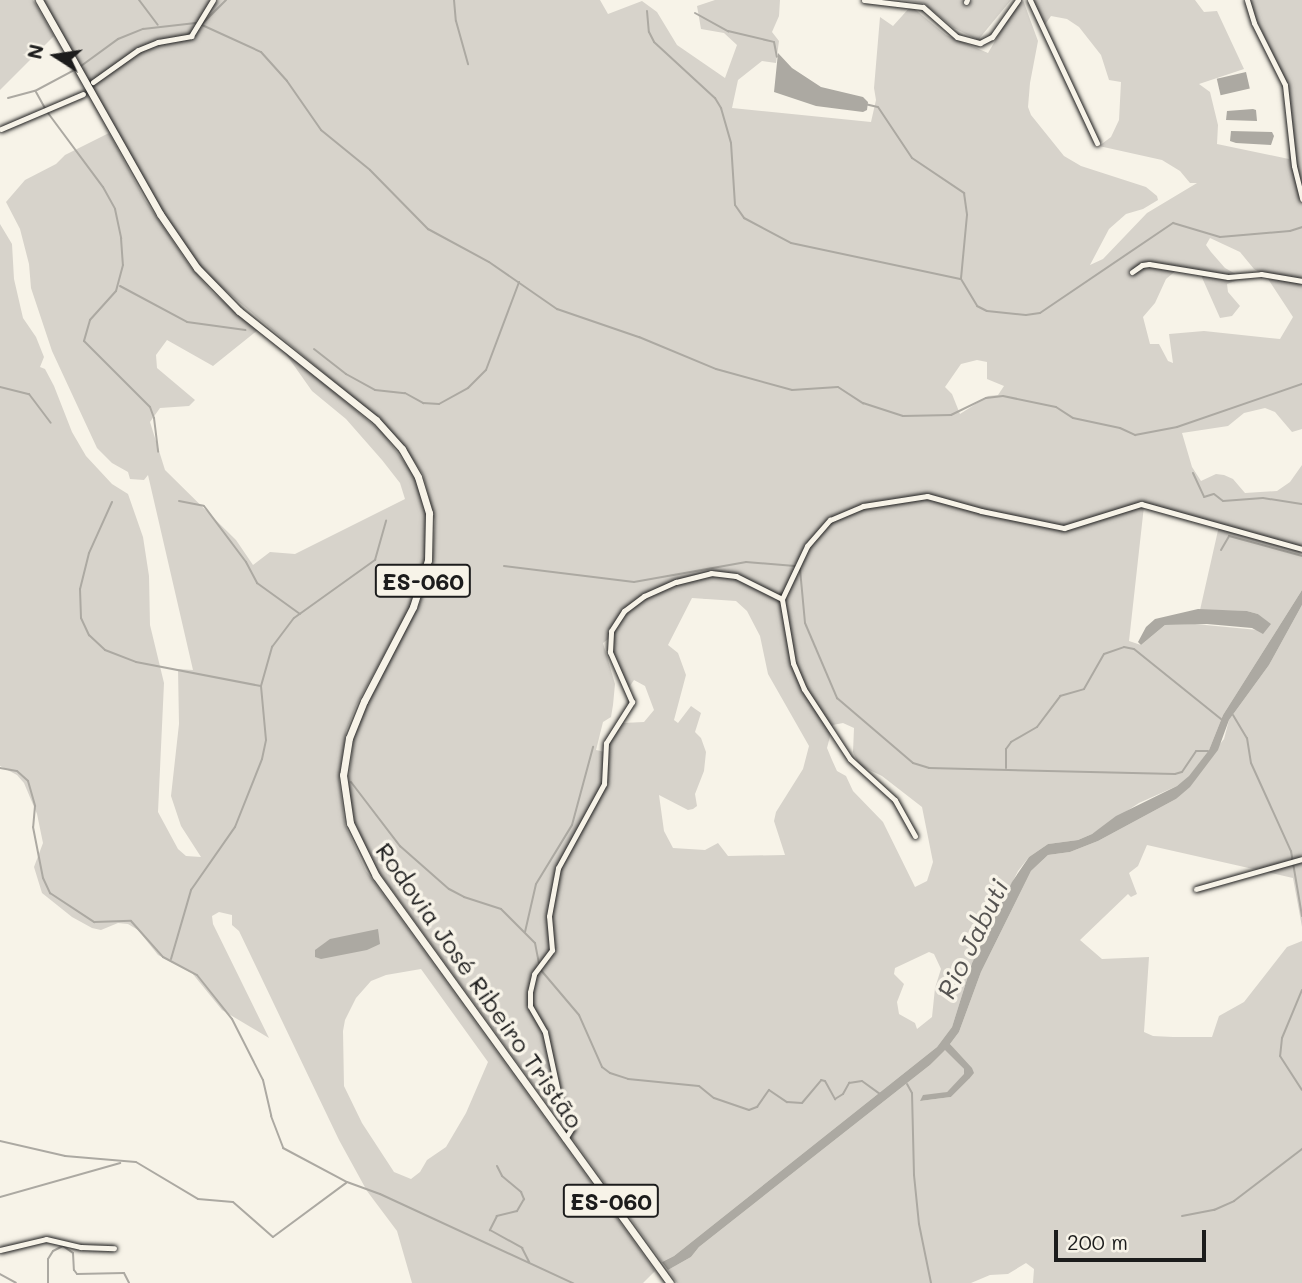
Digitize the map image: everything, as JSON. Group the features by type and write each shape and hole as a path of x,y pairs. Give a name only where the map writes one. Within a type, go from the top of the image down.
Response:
{"main road":[{"name":"Rodovia José Ribeiro Tristão","path":"39,0 160,214 197,268 239,311 376,420 402,449 418,477 429,513 430,542 426,569 407,622 352,729 344,760 344,799 357,843 376,876 670,1283"}],"street":[{"path":"93,82 116,63 145,46 191,36 213,0"},
{"path":"864,0 923,7 957,37 976,43 992,37 1018,0"},
{"path":"1030,0 1097,143"},
{"path":"1247,0 1254,23 1285,85 1294,166 1302,199"},
{"path":"1,130 82,94"},
{"path":"1132,272 1149,264 1228,277 1261,274 1302,281"},
{"path":"915,835 895,800 850,759 804,689 793,663 782,599 807,547 830,520 863,506 927,496 1060,528 1131,505 1150,505 1302,549"},
{"path":"565,1139 572,1129 560,1101 545,1032 530,1006 530,992 534,974 552,950 549,916 558,868 605,781 606,743 632,702 610,652 613,626 624,611 644,596 676,582 711,573 736,576 782,599"},
{"path":"1196,889 1302,859"},
{"path":"0,1250 44,1239 82,1247 114,1248"}],"shaded area":[{"path":"0,0 33,0 54,36 0,90"},
{"path":"41,0 600,0 608,14 642,1 657,12 677,45 725,78 737,45 724,33 701,29 697,6 715,0 780,0 779,16 772,32 779,41 776,63 762,61 738,80 732,108 871,122 876,100 874,88 880,17 893,26 911,6 946,35 988,53 1019,0 1023,0 1038,41 1030,83 1028,107 1031,115 1064,156 1081,166 1146,187 1157,196 1158,200 1143,209 1126,214 1109,229 1090,265 1103,259 1147,213 1197,183 1190,183 1180,171 1162,160 1099,146 1111,137 1119,120 1121,82 1109,80 1101,55 1079,27 1067,19 1051,16 1044,26 1033,0 1195,0 1204,12 1217,11 1244,69 1199,84 1210,92 1218,125 1217,144 1289,159 1289,103 1280,73 1248,0 1302,0 1302,429 1292,432 1275,412 1265,408 1244,413 1228,426 1182,433 1192,467 1201,481 1216,474 1224,475 1233,479 1245,493 1277,491 1290,482 1302,465 1302,590 1223,715 1209,750 1189,777 1177,786 1139,803 1092,834 1078,840 1048,844 1029,857 1018,871 972,963 952,1027 937,1047 674,1256 662,1262 374,865 355,823 348,786 354,737 364,707 419,605 432,569 435,521 423,474 400,441 380,420 207,275 161,213","holes":["1210,238 1240,252 1254,269 1266,276 1293,317 1280,339 1204,331 1169,334 1173,363 1168,361 1159,344 1150,344 1143,317 1155,303 1166,279 1178,269 1200,273 1220,318 1232,316 1240,306 1228,292 1227,284 1243,278 1225,268 1206,245","977,360 987,362 987,379 1004,386 998,395 988,396 960,414 952,394 945,387 961,364","1144,506 1219,526 1200,610 1247,611 1258,614 1270,624 1258,630 1195,624 1165,625 1141,645 1129,641","692,598 736,601 747,611 760,636 768,674 809,746 803,769 776,812 774,821 785,855 728,856 718,843 705,850 673,848 664,831 659,795 688,810 697,806 695,794 704,771 706,752 701,738 695,732 701,713 691,706 678,723 674,720 686,675 678,653 668,645","611,637 612,657 628,689 634,680 645,686 654,710 644,722 623,723 610,737 605,752 596,750 603,722 611,717 615,684 603,643","843,723 854,728 853,752 859,765 882,776 922,807 933,862 927,881 915,887 883,822 853,791 846,776 837,771 827,748 833,725","929,952 934,954 941,969 935,988 932,1017 917,1029 915,1023 899,1014 897,1002 904,984 894,974 895,968"]},
{"path":"901,0 1011,0 978,40 954,28 923,3"},
{"path":"778,53 792,68 821,87 863,97 868,102 867,110 863,112 816,106 774,92"},
{"path":"1246,72 1250,89 1221,95 1217,79"},
{"path":"1256,110 1257,121 1226,120 1227,111"},
{"path":"1231,131 1272,132 1274,136 1271,145 1236,143 1230,141"},
{"path":"109,133 145,200 189,265 213,293 258,330 213,366 167,340 156,355 157,368 195,400 189,406 160,408 150,422 165,470 236,540 253,565 270,552 295,554 405,499 400,483 382,460 346,419 312,391 283,350 382,432 416,478 426,513 428,549 413,602 357,704 346,731 339,780 345,825 366,871 655,1271 643,1283 412,1283 397,1231 367,1191 339,1140 239,931 232,925 232,915 219,912 212,916 213,924 269,1038 222,1010 192,973 158,955 138,930 128,924 118,923 101,930 92,928 72,917 42,893 34,867 43,843 37,814 24,783 17,775 0,766 0,224 12,244 14,279 23,318 36,337 44,357 40,367 45,369 54,386 72,432 86,456 112,484 128,494 143,537 149,576 150,625 164,683 158,812 178,849 186,856 201,857 181,826 171,796 179,724 178,669 193,670 148,475 144,480 130,479 128,472 112,463 97,448 52,351 31,288 29,264 20,229 6,202 25,180 56,164 65,155","holes":["421,969 488,1062 466,1113 446,1147 427,1160 420,1172 411,1179 394,1172 362,1123 344,1086 345,1020 356,998 371,981 386,975"]},
{"path":"1302,590 1302,605 1269,665 1229,720 1218,750 1190,787 1176,799 1098,841 1070,852 1048,855 1031,871 981,972 959,1032 950,1044 972,1068 974,1073 969,1079 951,1097 920,1101 923,1095 947,1092 964,1074 964,1069 945,1050 930,1065 699,1247 691,1257 668,1270 662,1262 674,1256 937,1047 952,1027 972,963 1012,882 1029,857 1048,844 1078,840 1092,834 1116,816 1177,786 1189,776 1209,750 1223,715"},
{"path":"1302,605 1302,927 1293,878 1147,845 1138,866 1129,873 1137,894 1131,897 1128,894 1080,940 1102,959 1149,957 1144,1032 1153,1036 1173,1037 1212,1037 1219,1016 1244,1002 1287,947 1302,941 1302,1283 1033,1283 1034,1269 1026,1263 1008,1274 990,1275 971,1283 677,1283 668,1270 691,1257 699,1247 930,1065 945,1049 964,1069 965,1074 947,1092 920,1101 951,1097 969,1079 955,1050 950,1044 959,1032 981,972 1031,871 1048,855 1070,852 1098,841 1176,799 1224,739 1229,720 1269,665"},
{"path":"1198,609 1247,611 1258,614 1271,624 1263,634 1252,628 1207,624 1165,625 1141,645 1138,642 1146,627 1155,619"},
{"path":"378,929 380,944 367,950 321,959 315,957 315,950 330,939"}],"waterway":[{"path":"139,0 158,25"},
{"path":"202,24 226,0"},
{"path":"454,0 456,21 468,64"},
{"path":"647,11 649,32 654,42 715,98 721,108 731,143 735,205 744,218 791,243 960,279"},
{"path":"695,13 728,31 774,42 777,57"},
{"path":"81,66 118,39 143,29 196,23"},
{"path":"202,25 261,52 287,81 321,130 370,170 428,229 489,262 557,309 639,337 716,369 792,390 838,387 863,403 903,416 951,415 986,398 1003,396 1056,407 1073,418 1120,428 1135,435 1177,427 1302,384"},
{"path":"8,98 35,91 76,69"},
{"path":"36,92 45,108"},
{"path":"865,104 878,107 912,158 964,193 967,215 961,279 977,306 987,311 1026,315 1040,313 1173,223 1220,237 1290,231 1302,227"},
{"path":"48,113 103,187 115,209 121,238 123,265 116,291 90,320 84,341 150,407 158,452"},
{"path":"314,349 346,374 375,390 405,393 423,403 439,404 468,388 486,370 519,282"},
{"path":"120,286 187,322 245,330"},
{"path":"0,387 29,394 51,423"},
{"path":"1193,473 1204,497 1214,494 1223,501 1263,498 1302,504"},
{"path":"179,501 204,506 246,562 257,583 300,614"},
{"path":"112,502 89,553 80,589 81,618 89,635 105,650 136,662 261,686"},
{"path":"171,959 191,890 235,827 262,759 266,740 261,686 272,647 294,618 375,560 386,521"},
{"path":"1221,550 1229,536 1302,556"},
{"path":"504,566 634,582 746,562 795,566"},
{"path":"800,569 805,623 837,698 913,763 929,768 1175,774 1182,772 1196,751 1208,751"},
{"path":"1006,768 1006,749 1011,742 1037,727 1060,696 1084,689 1104,654 1124,647 1134,649 1221,719"},
{"path":"1233,715 1247,738 1251,763 1291,851 1302,916"},
{"path":"525,932 536,884 572,825 593,747"},
{"path":"0,768 17,771 28,781 35,806 33,827 43,878 50,893 94,922 131,921 163,957 197,975 232,1019 263,1080 271,1116 283,1148 347,1182 380,1194 573,1283"},
{"path":"351,782 400,846 449,889 501,909 535,943 539,963"},
{"path":"540,969 579,1015 602,1067 610,1073 628,1079 699,1086 714,1098 749,1110 757,1107 769,1090 787,1102 802,1103 821,1080 825,1081 835,1099 843,1094 849,1083 862,1081 880,1094"},
{"path":"1302,990 1282,1038 1280,1056 1302,1090"},
{"path":"907,1084 912,1093 914,1175 919,1224 931,1283"},
{"path":"0,1141 65,1156 136,1162 198,1199 233,1202 273,1237 346,1183"},
{"path":"1182,1216 1214,1210 1234,1201 1302,1149"},
{"path":"0,1197 120,1163"},
{"path":"497,1166 502,1176 521,1192 524,1199 517,1211 497,1216 490,1230 522,1248 529,1262"},
{"path":"48,1283 48,1259 53,1251 63,1246 73,1253 74,1270 77,1274 124,1273 129,1283"},
{"path":"0,1274 16,1283"}],"water label":[{"name":"Rio Jabuti","path":"973,939"}]}
